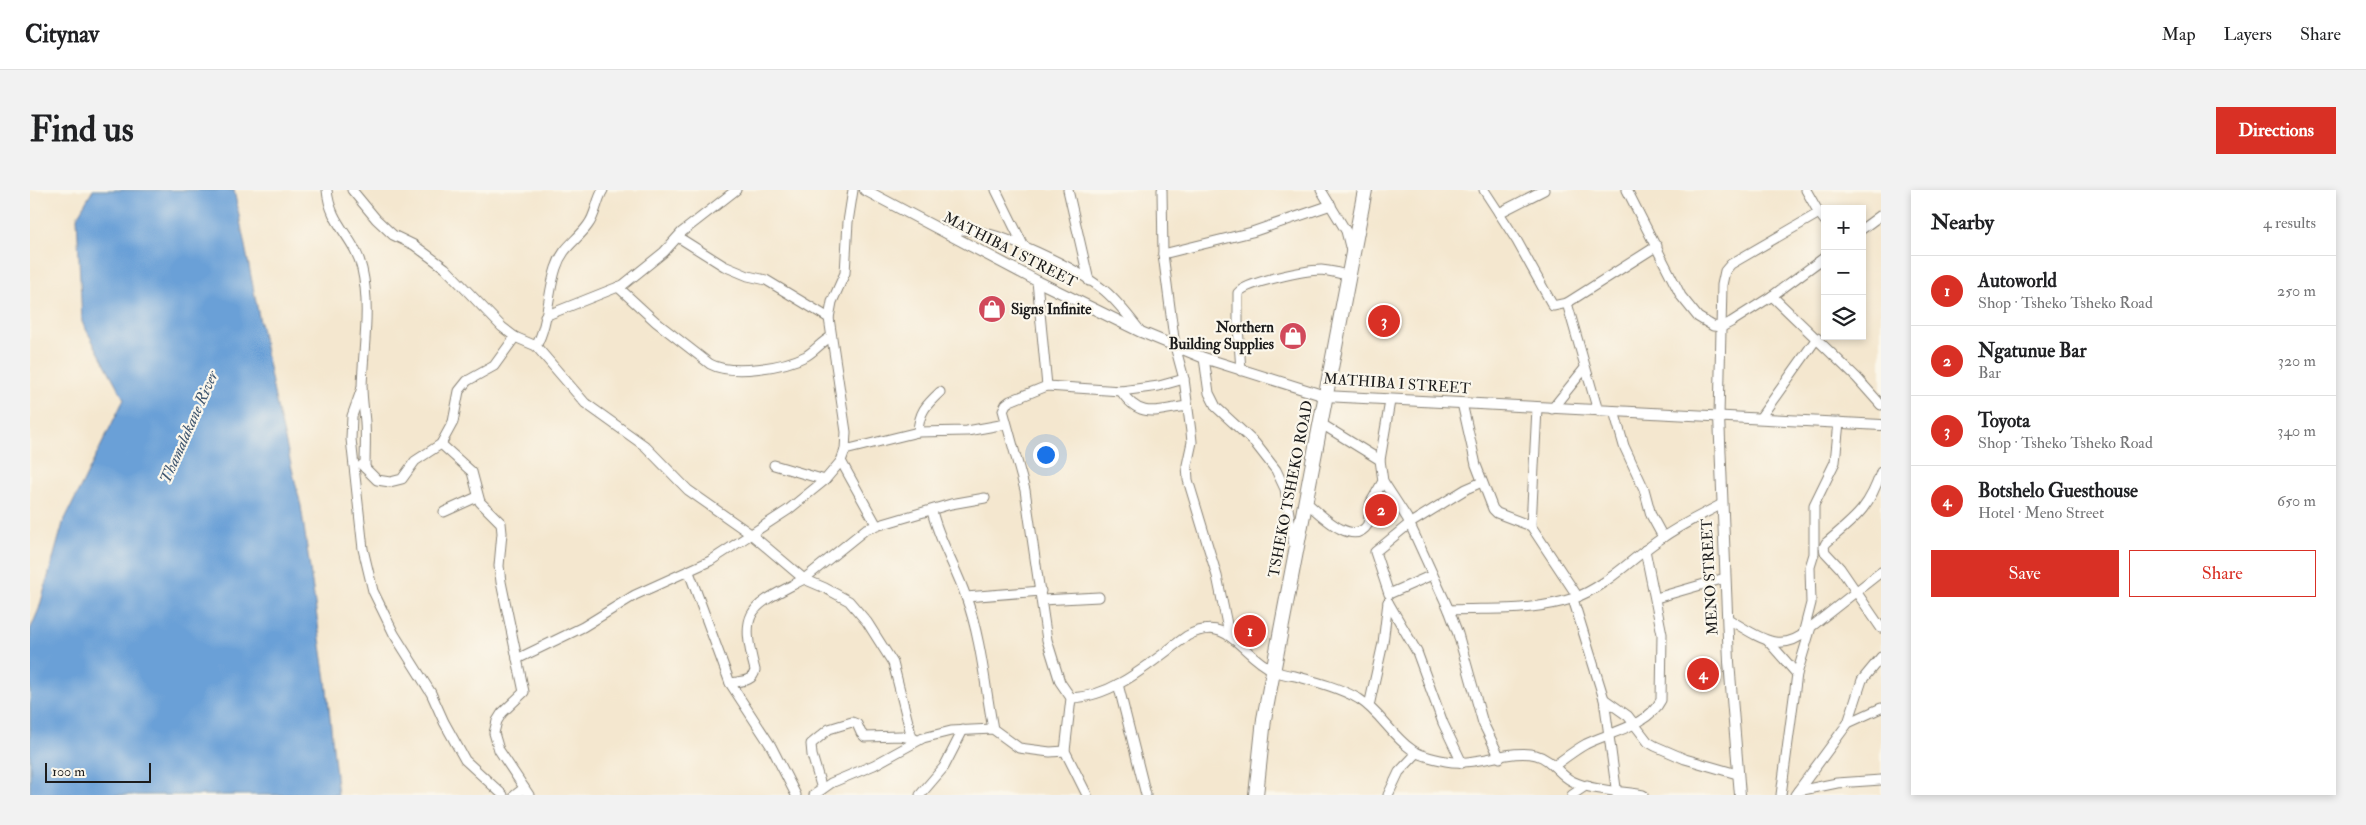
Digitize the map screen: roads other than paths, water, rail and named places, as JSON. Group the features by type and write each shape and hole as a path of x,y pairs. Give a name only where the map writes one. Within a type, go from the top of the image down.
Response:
{"highway":[{"name":"TSHEKO TSHEKO ROAD","path":"1256,795 1264,719 1365,190"}],"street":[{"path":"326,190 331,213 354,245 362,267 365,283 365,356 362,388 365,424 365,468"},
{"path":"352,190 376,219 393,234 414,245 445,268 502,327 515,337 536,346 585,403 645,446 688,490 752,535 804,579 849,601 867,622 892,664 916,739"},
{"path":"536,346 543,331 559,260 570,242 589,225 603,190"},
{"path":"545,316 618,287 634,277 664,252 678,237 736,190"},
{"path":"517,659 583,627 636,595 689,572 752,535 788,510 825,480 840,461 845,450 846,432 829,318 832,302 845,273 848,222 853,190"},
{"name":"MATHIBA I STREET","path":"865,190 1037,281 1141,332 1204,358 1325,396 1390,401 1881,424"},
{"path":"996,190 1024,247"},
{"path":"1068,190 1089,281"},
{"path":"1162,190 1163,254 1175,346 1184,379 1192,442 1187,457 1188,480 1217,576 1229,634"},
{"path":"1321,190 1346,231 1353,256"},
{"path":"1484,190 1517,240 1550,304 1556,306 1567,303 1657,246"},
{"path":"1499,213 1544,190"},
{"path":"1627,190 1681,296 1690,309 1706,323 1722,327 1772,296 1821,260"},
{"path":"1806,190 1821,216"},
{"path":"1163,254 1252,232 1331,205"},
{"path":"1719,416 1722,285 1725,271 1731,264 1819,213"},
{"path":"1866,226 1881,215"},
{"path":"950,235 961,230 976,232 1024,247 1089,281 1114,298 1141,332"},
{"path":"678,237 724,266 748,276 766,280 829,318"},
{"path":"1242,371 1238,326 1238,292 1240,289 1304,272 1321,270 1348,276"},
{"path":"1037,281 1047,386"},
{"path":"618,287 656,322 710,364 720,368 757,368 799,358 831,337"},
{"path":"1772,296 1817,338 1881,405"},
{"path":"1567,303 1598,410"},
{"path":"355,460 377,480 399,480 405,477 415,461 441,444 453,422 459,391 467,381 494,366 515,337"},
{"path":"1760,418 1817,338"},
{"path":"1204,358 1209,393 1216,407 1255,442 1276,470 1285,489 1289,505 1295,556"},
{"path":"1552,409 1585,368"},
{"path":"1088,795 1065,751 1071,698 1064,690 1053,666 1047,640 1025,490 1003,410 1006,404 1047,386 1121,391 1159,386 1184,379"},
{"path":"362,388 354,410 351,428 363,549 373,591 394,634 431,693 444,722 465,760 504,795"},
{"path":"1121,391 1129,403 1136,409 1154,410 1187,406"},
{"path":"918,432 919,417 923,407 940,392"},
{"path":"1390,401 1380,460 1383,481 1410,524 1449,610 1458,634 1483,723 1500,758"},
{"path":"1462,404 1471,448 1482,482 1495,511 1531,526"},
{"path":"1537,408 1531,526 1575,598 1604,699 1617,793"},
{"path":"1614,411 1624,446 1644,489 1651,516 1663,537"},
{"name":"MENO STREET","path":"1719,416 1725,578 1737,774 1740,795"},
{"path":"1803,634 1811,603 1810,567 1814,554 1814,505 1835,462 1839,422"},
{"path":"1320,423 1380,460"},
{"path":"845,450 918,432 967,431 1006,424"},
{"path":"441,444 472,472 477,497 498,518 502,528 499,566 524,692 502,713 497,721 494,733 499,750 526,791 515,795"},
{"path":"840,461 877,526"},
{"path":"774,465 825,480"},
{"path":"1881,472 1873,496 1856,517 1826,543 1824,547 1881,628"},
{"path":"1305,501 1334,525 1357,533 1368,524 1372,502 1383,481"},
{"path":"1462,763 1443,723 1417,652 1388,598 1375,552 1410,524 1466,489 1482,482"},
{"path":"444,512 477,497"},
{"path":"730,684 749,680 754,675 747,631 750,617 755,609 768,598 804,579 826,563 860,532 950,504 984,498"},
{"path":"1449,610 1515,610 1545,606 1575,598 1610,577 1663,537 1722,504"},
{"path":"932,511 940,537 966,597 976,636 993,729"},
{"path":"1554,766 1573,752 1608,734 1635,725 1659,705 1661,700 1663,658 1656,598 1645,550"},
{"path":"689,572 730,684 771,746 796,795"},
{"path":"1728,619 1768,641 1779,644 1787,643 1803,634 1881,572"},
{"path":"1388,598 1432,575"},
{"path":"1656,598 1725,578"},
{"path":"966,597 1099,597"},
{"path":"1369,706 1383,643 1388,598"},
{"path":"1782,795 1797,674 1811,627"},
{"path":"1071,698 1092,695 1118,684 1199,629 1215,628 1229,634 1273,670 1330,686 1358,699 1369,706 1404,744 1417,753 1462,763 1524,753 1537,755 1554,766 1571,781 1617,793 1643,795"},
{"path":"1768,641 1797,674"},
{"path":"1796,793 1848,723 1862,680 1881,657"},
{"path":"1118,684 1146,795"},
{"path":"1604,699 1628,716 1648,742 1655,746 1685,759 1737,774"},
{"path":"1848,723 1881,708"},
{"path":"916,739 874,765 818,792 811,744 829,729 852,722 856,724 865,737 916,739 963,730 993,729 1019,748 1031,751 1065,751"},
{"path":"920,795 939,774 963,730"},
{"path":"1388,795 1399,772 1417,753"},
{"path":"1796,793 1837,783 1881,780"},
{"path":"1572,795 1587,785"}],"water":[{"name":"Thamalakane River","path":"93,190 234,190 275,398 301,506 326,680 338,795 30,795 30,630 39,609 63,523 124,399 82,322 77,217"}],"place":[{"name":"Signs Infinite","path":"992,309"},
{"name":"Toyota","path":"1384,321"},
{"name":"Northern Building Supplies","path":"1293,336"},
{"name":"Ngatunue Bar","path":"1381,510"},
{"name":"Autoworld","path":"1250,631"},
{"name":"Botshelo Guesthouse","path":"1703,674"}]}
